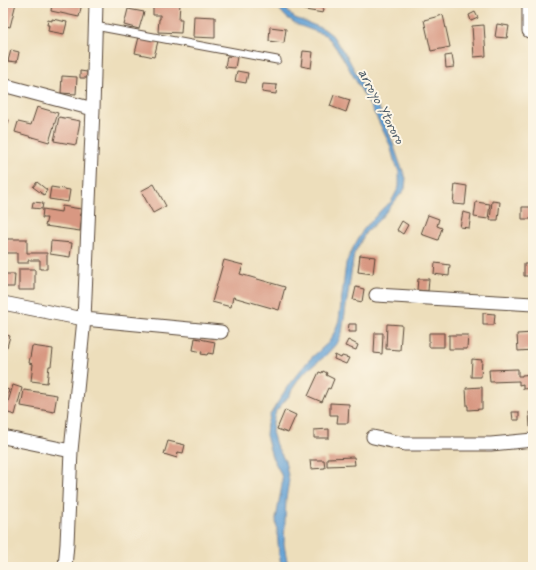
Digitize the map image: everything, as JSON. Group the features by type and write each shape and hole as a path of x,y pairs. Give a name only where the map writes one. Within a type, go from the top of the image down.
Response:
{"street":[{"path":"65,567 71,451 84,320 96,3"},
{"path":"529,3 529,31"},
{"path":"3,85 93,109"},
{"path":"376,295 533,304"},
{"path":"3,303 84,320 220,332"},
{"path":"3,437 71,451"},
{"path":"373,437 405,444 491,444 533,440"}],"lane":[{"path":"95,26 277,60"}],"water":[{"path":"278,3 283,3 289,13 295,18 324,29 332,35 348,58 362,84 379,108 406,178 405,189 380,219 366,232 354,254 342,333 338,342 324,357 305,372 297,381 289,396 276,411 272,432 276,445 285,461 289,480 286,499 284,544 288,567 282,567 279,555 276,519 282,478 272,457 266,435 267,424 270,415 289,384 309,360 329,342 335,331 339,320 346,263 363,230 383,208 391,202 399,187 399,172 390,145 377,118 343,58 331,41 325,35 298,25 286,17 280,10"}],"building":[{"path":"3,3 16,3 10,27 3,25"},
{"path":"52,3 82,3 79,17 51,11"},
{"path":"160,3 180,3 179,19 182,19 181,33 158,32 160,15 153,15 153,5 160,5"},
{"path":"296,3 322,4 322,8 324,9 323,13 299,9"},
{"path":"128,9 144,12 139,29 124,25"},
{"path":"475,12 478,18 471,21 469,15"},
{"path":"443,15 450,47 431,51 424,20"},
{"path":"194,16 215,17 215,38 193,37"},
{"path":"52,19 67,22 64,34 48,31 48,20 52,21"},
{"path":"497,24 509,26 507,38 495,37"},
{"path":"484,25 486,56 474,57 472,26"},
{"path":"270,27 286,29 284,43 269,41"},
{"path":"139,37 158,41 154,57 135,53"},
{"path":"11,50 19,52 17,62 8,61"},
{"path":"303,51 313,52 311,68 301,66"},
{"path":"452,55 454,67 446,68 445,56"},
{"path":"227,56 237,57 235,68 225,67"},
{"path":"80,71 87,72 87,78 80,78"},
{"path":"237,71 248,73 246,83 235,81"},
{"path":"62,76 77,77 76,94 61,93"},
{"path":"263,84 277,85 276,94 262,92"},
{"path":"334,95 350,100 346,112 330,106"},
{"path":"37,107 58,113 49,142 15,132 18,122 31,125"},
{"path":"59,117 80,121 76,145 54,141"},
{"path":"3,118 9,120 6,130 3,129"},
{"path":"37,182 47,190 44,195 33,187"},
{"path":"154,184 166,206 153,213 141,191"},
{"path":"455,184 467,186 465,205 453,204"},
{"path":"51,187 70,190 68,202 49,199"},
{"path":"492,201 500,202 498,220 490,220"},
{"path":"33,202 43,203 42,209 32,208"},
{"path":"476,202 490,204 488,219 474,217"},
{"path":"62,206 81,209 80,215 82,216 80,231 45,226 47,218 42,218 43,209 61,212"},
{"path":"522,207 533,207 533,219 522,219"},
{"path":"463,212 471,214 469,228 460,227"},
{"path":"428,215 439,219 437,226 442,228 438,240 421,234"},
{"path":"402,221 408,225 403,234 397,230"},
{"path":"5,239 27,239 27,253 47,253 47,269 40,269 40,260 28,260 28,263 17,263 17,253 5,253"},
{"path":"51,241 72,243 70,257 50,254"},
{"path":"360,255 375,257 373,274 358,272"},
{"path":"224,260 243,265 240,274 285,287 279,310 233,297 231,307 212,302"},
{"path":"435,263 450,265 449,276 434,274"},
{"path":"524,264 533,264 533,276 524,276"},
{"path":"19,269 35,269 35,290 19,290"},
{"path":"3,274 15,274 14,287 3,287"},
{"path":"418,279 429,279 428,291 417,290"},
{"path":"356,287 364,289 362,302 353,300"},
{"path":"483,313 495,314 494,325 483,325"},
{"path":"349,324 356,324 356,332 348,332"},
{"path":"387,324 402,325 400,350 386,349"},
{"path":"375,333 383,333 382,354 374,353"},
{"path":"429,333 444,333 444,347 429,347"},
{"path":"533,333 533,350 518,351 517,334"},
{"path":"3,334 10,336 7,347 3,346"},
{"path":"449,335 468,335 467,349 449,349"},
{"path":"195,338 215,342 213,354 201,354 202,352 193,350"},
{"path":"348,340 358,345 356,350 345,346"},
{"path":"32,346 53,349 47,383 31,381 33,364 29,363"},
{"path":"335,355 341,358 342,356 349,358 346,364 334,359"},
{"path":"472,359 482,360 481,377 471,377"},
{"path":"518,369 518,376 533,374 533,388 523,389 523,384 519,385 519,381 490,382 489,370"},
{"path":"323,371 327,373 326,375 334,379 322,402 308,396 319,372 322,373"},
{"path":"13,385 22,388 15,415 5,412"},
{"path":"482,387 482,409 468,410 466,388"},
{"path":"3,388 9,390 3,410"},
{"path":"24,390 57,395 54,412 21,406"},
{"path":"330,403 349,404 348,423 337,423 338,415 330,415"},
{"path":"285,410 296,415 288,433 277,429"},
{"path":"512,412 519,412 519,420 513,420"},
{"path":"529,412 533,412 533,427 530,427"},
{"path":"329,429 329,438 314,438 314,430"},
{"path":"168,441 185,445 183,453 178,452 177,458 164,454"},
{"path":"354,457 355,465 327,466 327,458"},
{"path":"310,460 324,460 325,468 311,469"}],"water label":[{"name":"arroyo Ytororo","path":"382,106"}]}
